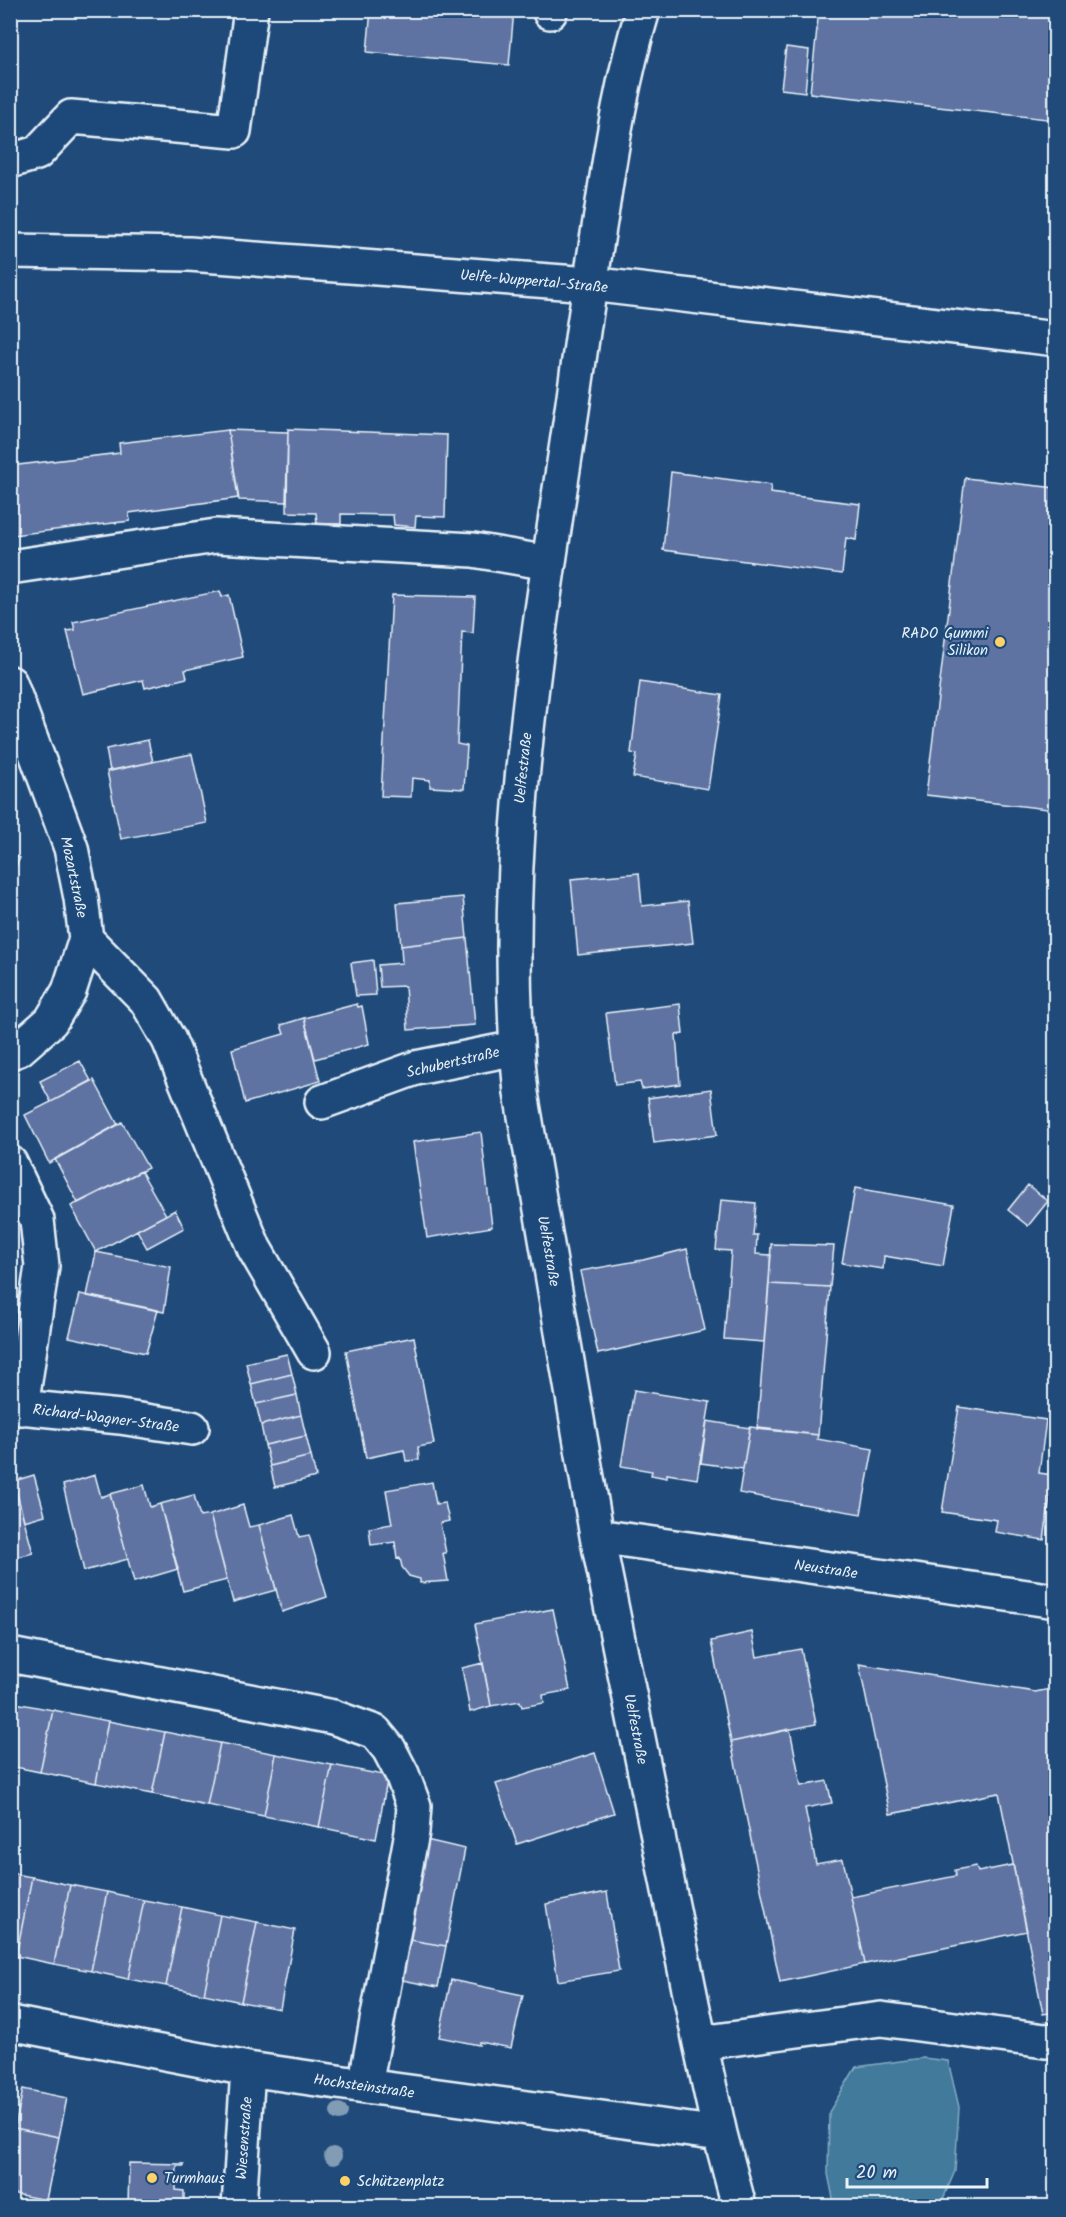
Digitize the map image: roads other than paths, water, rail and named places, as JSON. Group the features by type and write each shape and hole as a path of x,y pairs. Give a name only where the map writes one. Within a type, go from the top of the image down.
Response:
{"street":[{"path":"10,161 37,153 71,117 234,132 250,10"},
{"name":"Uelfestraße","path":"643,10 618,108 533,669 516,833 514,910 516,1048 521,1093 597,1536 700,2043 739,2206"},
{"name":"Uelfe-Wuppertal-Straße","path":"10,251 189,254 590,284 1056,339"},
{"path":"10,567 216,536 473,550 549,563"},
{"name":"Mozartstraße","path":"10,683 71,848 86,939 69,991 51,1021 19,1049 10,1052"},
{"path":"86,939 146,1000 169,1040 254,1248 314,1352"},
{"name":"Schubertstraße","path":"322,1102 416,1068 516,1048"},
{"name":"Richard-Wagner-Straße","path":"10,1163 37,1220 42,1266 16,1407 120,1417 192,1428"},
{"name":"Neustraße","path":"597,1536 1056,1601"},
{"path":"10,1655 333,1718 375,1732 389,1749 402,1774 414,1806 412,1832 365,2086"},
{"path":"700,2043 880,2019 1045,2041 1056,2040"},
{"name":"Hochsteinstraße","path":"10,2023 248,2069 720,2134"},
{"name":"Wiesenstraße","path":"239,2206 248,2069"}],"water":[{"path":"923,2058 948,2061 959,2107 955,2171 940,2206 839,2206 834,2203 828,2174 829,2112 856,2067"}],"place":[{"name":"RADO Gummi Silikon","path":"1000,642"},
{"name":"Turmhaus","path":"152,2178"},
{"name":"Schützenplatz","path":"345,2181"}]}
